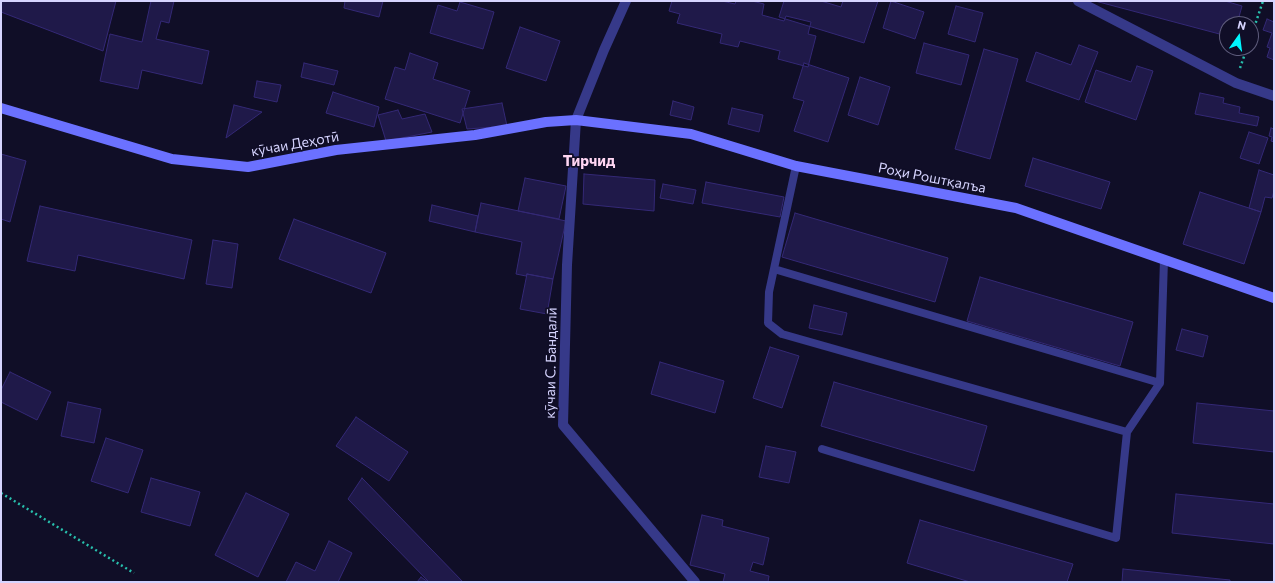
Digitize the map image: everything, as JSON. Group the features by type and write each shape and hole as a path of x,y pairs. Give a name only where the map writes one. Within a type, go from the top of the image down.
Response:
{"main road":[{"name":"кӯчаи Деҳотӣ","path":"1,108 172,159 248,167 336,150 475,135 546,122 576,120"},
{"name":"Роҳи Роштқалъа","path":"576,120 691,134 796,166 1016,208 1274,298"}],"street":[{"name":"кӯчаи С. Бандалӣ","path":"626,1 604,50 576,120 567,265 562,425 695,582"},
{"path":"1078,1 1236,82 1274,96"}],"lane":[{"path":"796,166 769,292 768,324 782,334 1127,432"},
{"path":"822,450 1116,538 1127,432 1160,383 1164,260"},
{"path":"774,269 1160,383"}],"path":[{"path":"1259,16 1264,1"},
{"path":"1236,82 1244,56"},
{"path":"1,493 134,573"}],"building":[{"path":"1,1 116,1 103,51 1,12"},
{"path":"151,1 174,1 169,23 161,21 156,39 209,51 202,84 142,70 138,89 100,81 110,34 142,42"},
{"path":"345,1 383,1 379,17 344,8"},
{"path":"672,1 722,1 735,4 736,1 752,1 764,4 762,15 784,21 786,16 811,22 808,34 816,36 808,67 778,59 780,51 740,41 738,47 720,43 722,34 677,23 680,14 669,11"},
{"path":"784,1 821,1 841,7 843,1 878,1 864,43 779,17"},
{"path":"891,1 924,12 915,39 883,28"},
{"path":"1095,1 1225,1 1242,6 1239,16 1219,16 1219,34"},
{"path":"460,2 494,12 483,49 430,33 438,5 457,11"},
{"path":"956,6 983,13 975,42 948,34"},
{"path":"1267,19 1274,22 1274,60 1267,57 1270,48 1267,47 1272,33 1263,30"},
{"path":"520,27 560,41 546,81 506,68"},
{"path":"924,43 969,55 961,85 916,73"},
{"path":"1079,45 1098,52 1079,100 1026,81 1036,52 1071,65"},
{"path":"984,49 1018,59 990,159 955,149"},
{"path":"410,53 438,63 433,79 470,91 460,123 385,99 395,67 405,70"},
{"path":"304,63 338,71 334,85 301,77"},
{"path":"804,63 849,78 828,142 794,131 804,101 793,98"},
{"path":"1137,66 1153,71 1136,120 1085,102 1096,70 1131,82"},
{"path":"860,77 890,87 878,125 848,115"},
{"path":"257,81 281,85 277,102 254,97"},
{"path":"333,92 379,107 374,127 326,113"},
{"path":"1200,93 1224,98 1223,103 1240,107 1239,113 1259,117 1257,126 1195,114"},
{"path":"673,101 694,107 691,120 670,115"},
{"path":"502,103 507,126 467,129 462,109"},
{"path":"234,105 262,112 226,138"},
{"path":"732,108 763,115 759,132 728,124"},
{"path":"398,110 402,119 425,114 432,132 386,141 378,115"},
{"path":"1271,128 1274,129 1274,142 1271,141 1272,137 1269,136"},
{"path":"1249,132 1268,138 1259,164 1240,158"},
{"path":"1,154 26,161 10,222 1,219"},
{"path":"1033,158 1110,182 1101,209 1025,186"},
{"path":"1259,170 1274,175 1274,191 1272,198 1265,197 1261,212 1249,208"},
{"path":"584,174 655,180 654,211 583,204"},
{"path":"525,178 566,186 559,219 518,211"},
{"path":"706,182 784,197 780,217 702,203"},
{"path":"663,184 696,190 693,204 660,198"},
{"path":"1200,192 1261,212 1244,264 1183,244"},
{"path":"481,203 566,221 553,279 527,274 526,276 516,274 522,242 475,232"},
{"path":"432,205 478,216 475,232 429,221"},
{"path":"40,206 192,240 184,279 78,255 75,271 27,261"},
{"path":"795,213 948,258 935,302 782,257"},
{"path":"294,219 386,253 371,293 279,259"},
{"path":"213,240 238,244 232,288 206,284"},
{"path":"527,274 553,279 547,314 520,309"},
{"path":"980,277 1133,322 1120,366 967,321"},
{"path":"814,305 847,313 842,335 809,328"},
{"path":"1182,329 1208,336 1203,357 1176,350"},
{"path":"770,347 799,356 782,408 753,398"},
{"path":"660,362 724,381 715,413 651,394"},
{"path":"10,372 51,392 37,420 1,402 1,390"},
{"path":"834,382 987,426 974,471 821,426"},
{"path":"68,402 101,409 94,443 61,436"},
{"path":"1197,403 1274,411 1274,452 1193,443"},
{"path":"356,417 408,452 389,481 336,446"},
{"path":"106,438 143,450 128,493 91,481"},
{"path":"766,446 796,452 789,483 759,477"},
{"path":"151,478 200,492 190,526 141,512"},
{"path":"362,478 463,582 429,582 348,499"},
{"path":"246,493 289,514 258,577 215,555"},
{"path":"1176,494 1274,504 1274,544 1172,533"},
{"path":"702,515 723,520 722,526 769,538 763,565 753,562 750,571 769,576 768,582 723,582 725,574 690,565"},
{"path":"920,520 1073,564 1067,582 970,582 907,563"},
{"path":"329,541 352,553 338,582 286,582 296,562 315,571"},
{"path":"1123,569 1230,580 1230,582 1122,582"},
{"path":"421,577 428,582 417,582"}],"district":[{"name":"Тирчид","path":"589,161"}]}
